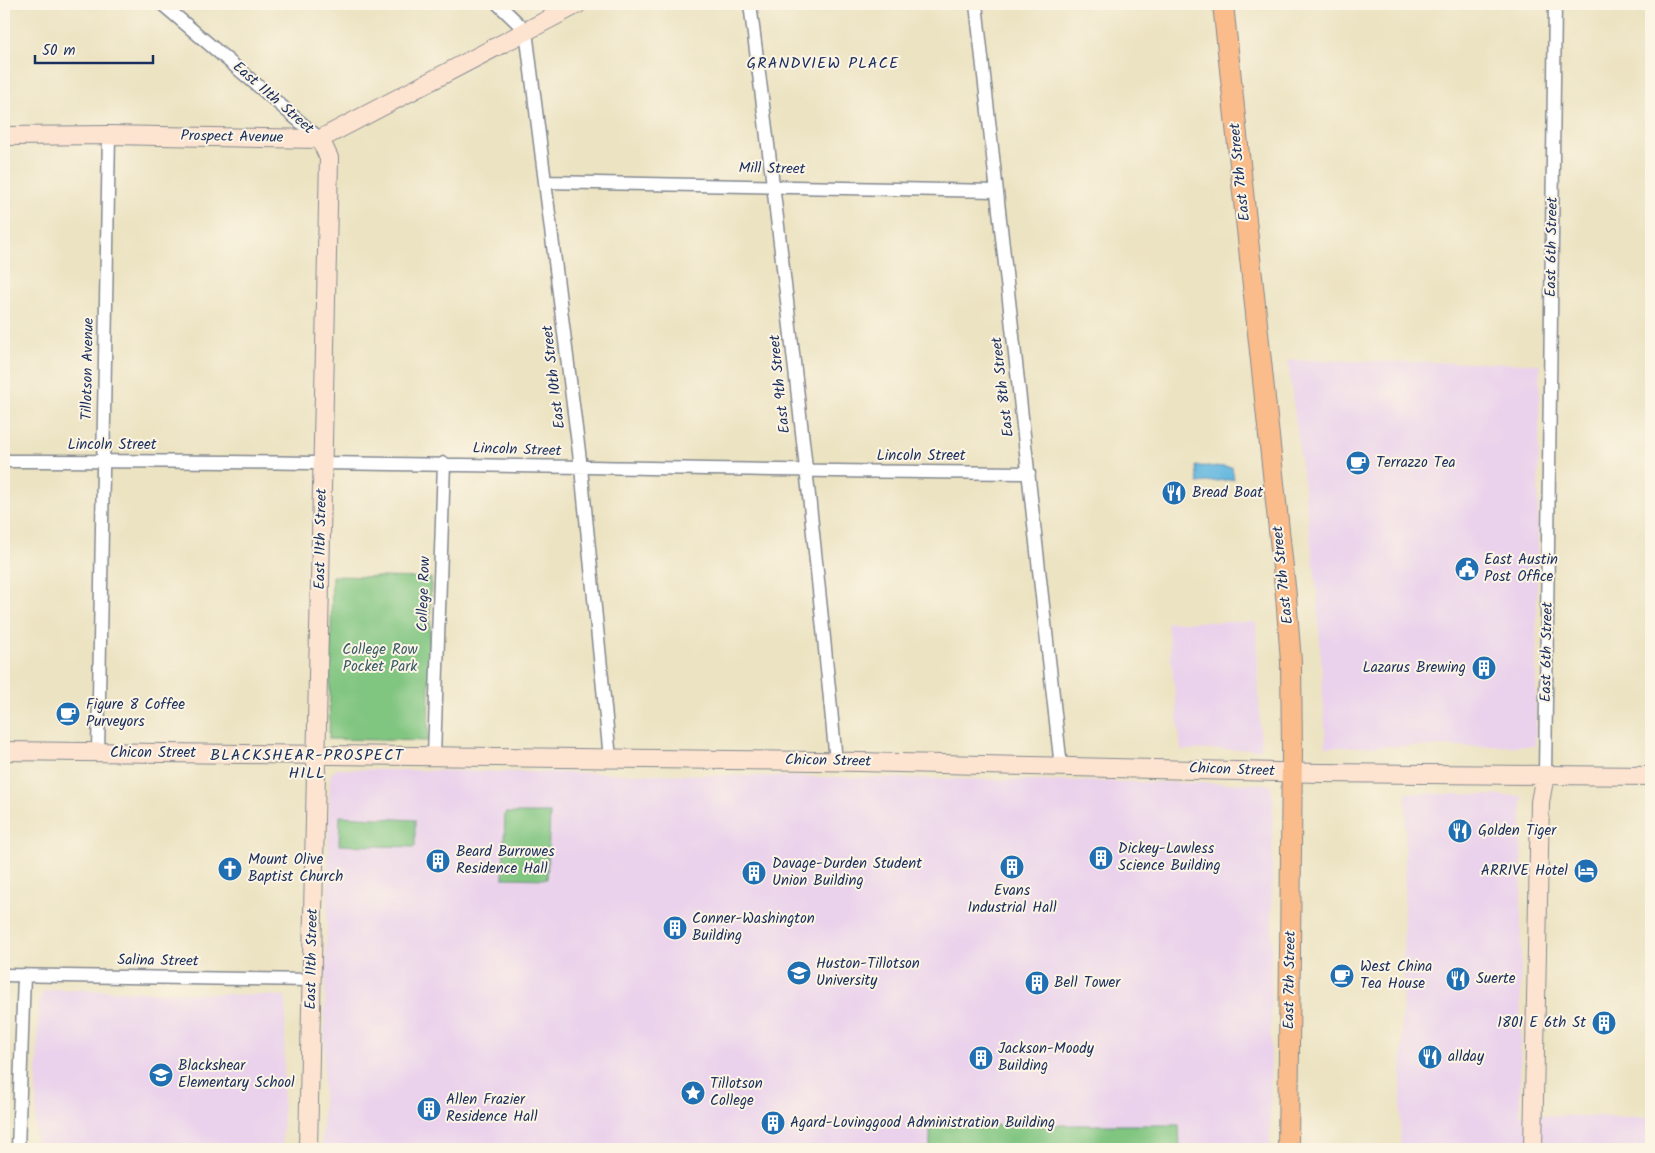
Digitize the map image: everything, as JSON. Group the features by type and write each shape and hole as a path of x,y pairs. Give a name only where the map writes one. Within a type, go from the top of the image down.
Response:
{"main road":[{"name":"East 7th Street","path":"1222,4 1286,596 1291,662 1288,1149"}],"street":[{"name":"East 11th Street","path":"162,4 320,139 329,158 308,1149"},
{"path":"498,4 526,31"},
{"name":"Prospect Avenue","path":"4,136 109,135 320,139 578,4"},
{"name":"East 9th Street","path":"750,4 774,186 836,761"},
{"name":"East 8th Street","path":"976,4 1061,766"},
{"name":"East 6th Street","path":"1532,1149 1540,802 1545,774 1556,4"},
{"name":"East 10th Street","path":"526,31 581,468 610,758"},
{"name":"Tillotson Avenue","path":"98,753 109,135"},
{"name":"Mill Street","path":"546,182 996,191"},
{"name":"Lincoln Street","path":"4,461 322,464 444,463 581,468 1029,473"},
{"name":"College Row","path":"434,756 444,463"},
{"name":"Chicon Street","path":"4,751 836,761 1291,772 1651,776"},
{"name":"Salina Street","path":"4,975 312,980"},
{"path":"18,1149 24,975"}],"shaded area":[{"path":"1288,360 1540,364 1535,746 1326,747 1317,592"},
{"path":"1167,622 1256,622 1261,749 1181,750"},
{"name":"Huston-Tillotson University","path":"337,769 1267,784 1271,786 1273,796 1270,1149 322,1149 330,776"},
{"path":"1406,793 1522,796 1520,1115 1651,1117 1651,1149 1400,1149"},
{"name":"Blackshear Elementary School","path":"55,989 286,996 282,1149 35,1149 39,1001 43,992"}],"green space":[{"name":"College Row Pocket Park","path":"332,576 431,578 428,741 329,739"},
{"path":"505,813 550,813 547,879 503,878"},
{"path":"340,816 415,820 415,847 339,845"},
{"path":"930,1125 1179,1125 1180,1149 930,1149"}],"water":[{"path":"1196,466 1232,467 1234,479 1198,483"}],"place":[{"name":"Terrazzo Tea","path":"1358,463"},
{"name":"Bread Boat","path":"1174,493"},
{"name":"East Austin Post Office","path":"1467,569"},
{"name":"Lazarus Brewing","path":"1484,668"},
{"name":"Figure 8 Coffee Purveyors","path":"68,714"},
{"name":"Golden Tiger","path":"1460,831"},
{"name":"Dickey-Lawless Science Building","path":"1101,858"},
{"name":"Beard Burrowes Residence Hall","path":"438,861"},
{"name":"Evans Industrial Hall","path":"1012,867"},
{"name":"Mount Olive Baptist Church","path":"230,869"},
{"name":"ARRIVE Hotel","path":"1586,871"},
{"name":"Davage-Durden Student Union Building","path":"754,873"},
{"name":"Conner-Washington Building","path":"675,928"},
{"name":"Huston-Tillotson University","path":"799,973"},
{"name":"West China Tea House","path":"1342,976"},
{"name":"Suerte","path":"1458,979"},
{"name":"Bell Tower","path":"1037,983"},
{"name":"1801 E 6th St","path":"1604,1023"},
{"name":"allday","path":"1430,1057"},
{"name":"Jackson-Moody Building","path":"981,1058"},
{"name":"Blackshear Elementary School","path":"161,1075"},
{"name":"Tillotson College","path":"693,1093"},
{"name":"Allen Frazier Residence Hall","path":"429,1109"},
{"name":"Agard-Lovinggood Administration Building","path":"773,1123"}],"district":[{"name":"GRANDVIEW PLACE","path":"823,63"},
{"name":"BLACKSHEAR-PROSPECT HILL","path":"307,764"}]}
